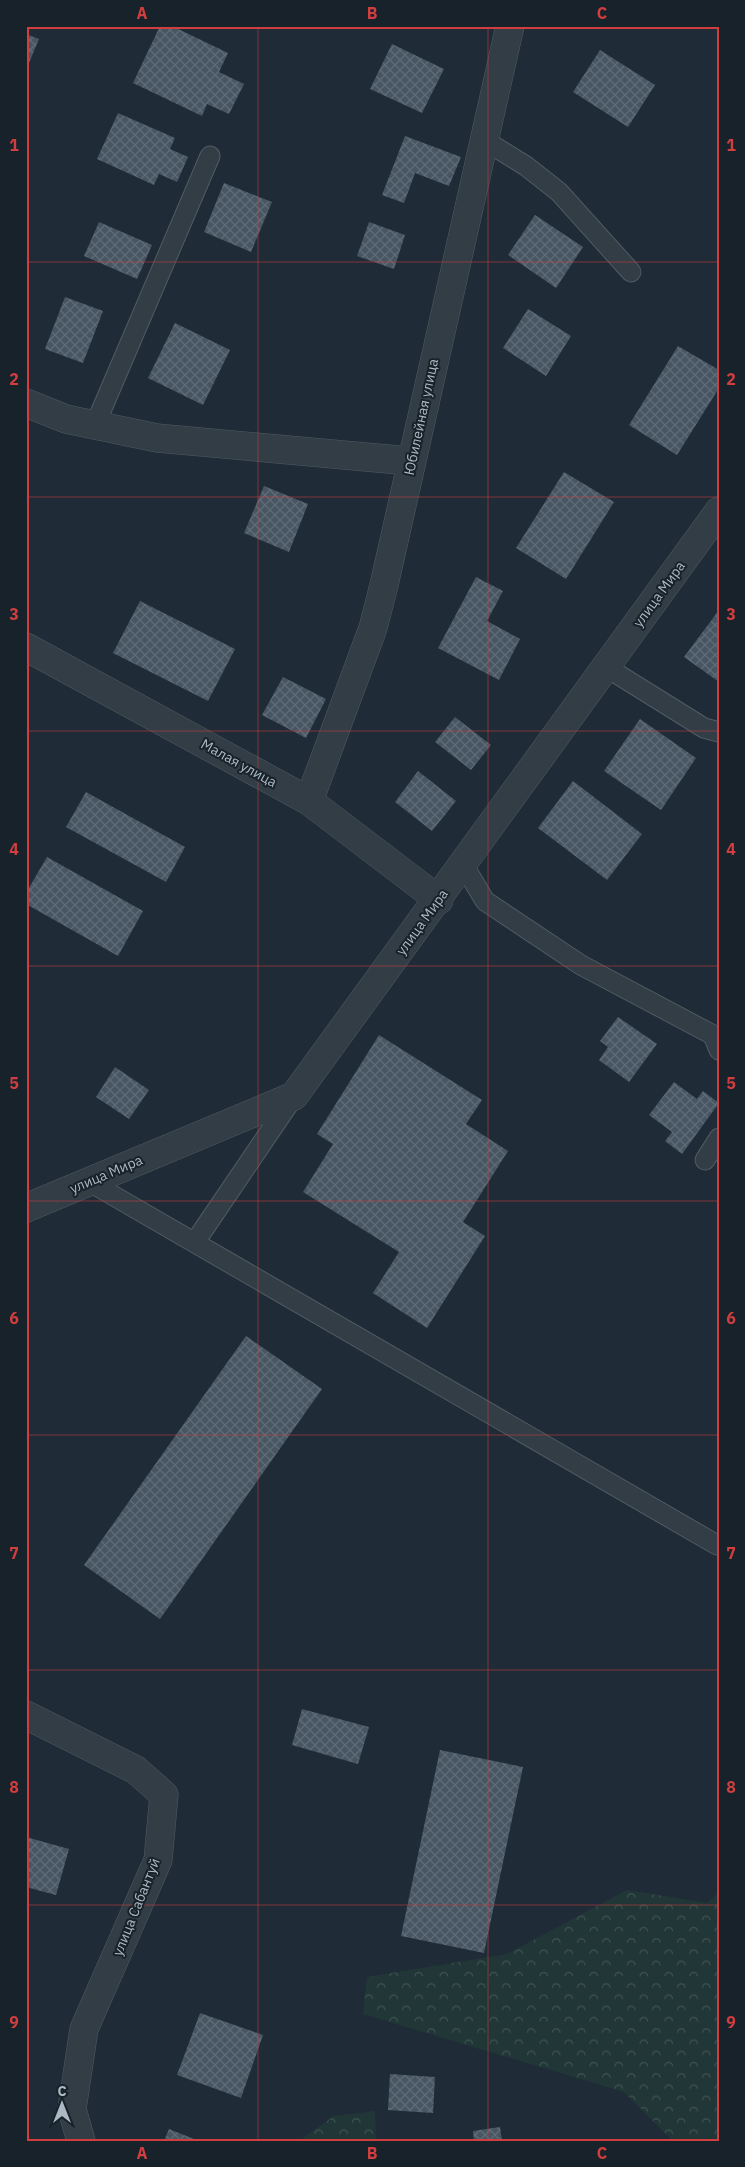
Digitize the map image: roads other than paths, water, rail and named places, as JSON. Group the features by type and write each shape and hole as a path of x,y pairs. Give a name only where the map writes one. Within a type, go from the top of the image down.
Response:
{"street":[{"name":"Юбилейная улица","path":"309,801 372,628 397,531 410,461 510,26"},
{"path":"26,404 66,420 157,438 410,461"},
{"name":"улица Мира","path":"26,1208 294,1096 439,900 463,864 719,511"},
{"name":"Малая улица","path":"26,646 309,801 439,900"},
{"name":"улица Сабантуй","path":"26,1715 136,1770 164,1795 158,1860 84,2029 72,2108 81,2141"}],"lane":[{"path":"484,140 526,166 559,192 631,272"},
{"path":"95,425 210,156"},
{"path":"606,667 704,728 719,732"},
{"path":"463,864 485,900 581,965 713,1035 719,1050"},
{"path":"195,1242 294,1096"},
{"path":"705,1160 719,1138"},
{"path":"88,1181 717,1545"}]}
